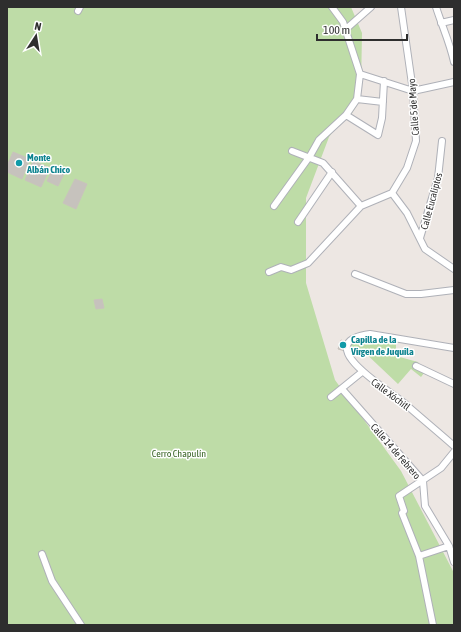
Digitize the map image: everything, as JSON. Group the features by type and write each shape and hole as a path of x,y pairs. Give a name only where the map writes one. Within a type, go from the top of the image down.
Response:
{"street":[{"path":"274,206 310,156 318,141 343,117 357,99 360,74 346,29 339,15 332,7"},
{"path":"346,29 371,7"},
{"name":"Calle 5 de Mayo","path":"392,193 407,168 416,141 413,91 402,7"},
{"path":"436,7 441,23 452,41 454,62"},
{"path":"441,23 454,20"},
{"path":"360,74 413,91 454,82"},
{"path":"343,117 378,135 383,102 384,81"},
{"path":"357,99 383,102"},
{"name":"Calle Eucaliptos","path":"420,238 438,178 442,141"},
{"path":"292,151 310,156 323,163 361,206"},
{"path":"298,222 332,172"},
{"path":"269,272 281,267 291,270 308,263 361,206 392,193"},
{"name":"Calle Eucaliptos","path":"392,193 407,213 425,249 454,269"},
{"path":"356,274 406,294 422,294 454,290"},
{"name":"Calle Xóchitl","path":"454,348 370,334 356,336 350,340 347,348 349,357 362,372 401,401 454,446"},
{"path":"416,366 454,384"},
{"path":"331,397 362,372"},
{"name":"Calle 14 de Febrero","path":"342,389 423,481 425,506 450,546 454,562"},
{"path":"433,625 419,556 402,513 404,511 399,496 441,468 454,452"},
{"path":"419,556 450,546"},
{"path":"42,554 52,581 81,625"}],"green space":[{"name":"Cerro Chapulín","path":"7,7 351,7 362,33 361,87 356,107 350,116 336,127 329,137 306,198 306,283 335,380 401,471 454,573 454,625 7,625"},
{"path":"356,335 396,338 396,356 418,362 424,373 421,377 411,369 398,384 361,349 349,357 350,340"}],"building":[{"name":"Monte Albán Chico","path":"13,152 30,159 22,179 7,172 7,166"},
{"path":"33,161 50,168 41,187 25,180"},
{"path":"53,169 64,174 58,186 47,181"},
{"path":"75,179 87,184 76,209 63,203"},
{"path":"102,299 104,308 96,309 94,300"},
{"name":"Capilla de la Virgen de Juquila","path":"341,340 347,342 345,351 338,349"}],"place":[{"name":"Monte Albán Chico","path":"19,163"},
{"name":"Capilla de la Virgen de Juquila","path":"343,345"}]}
